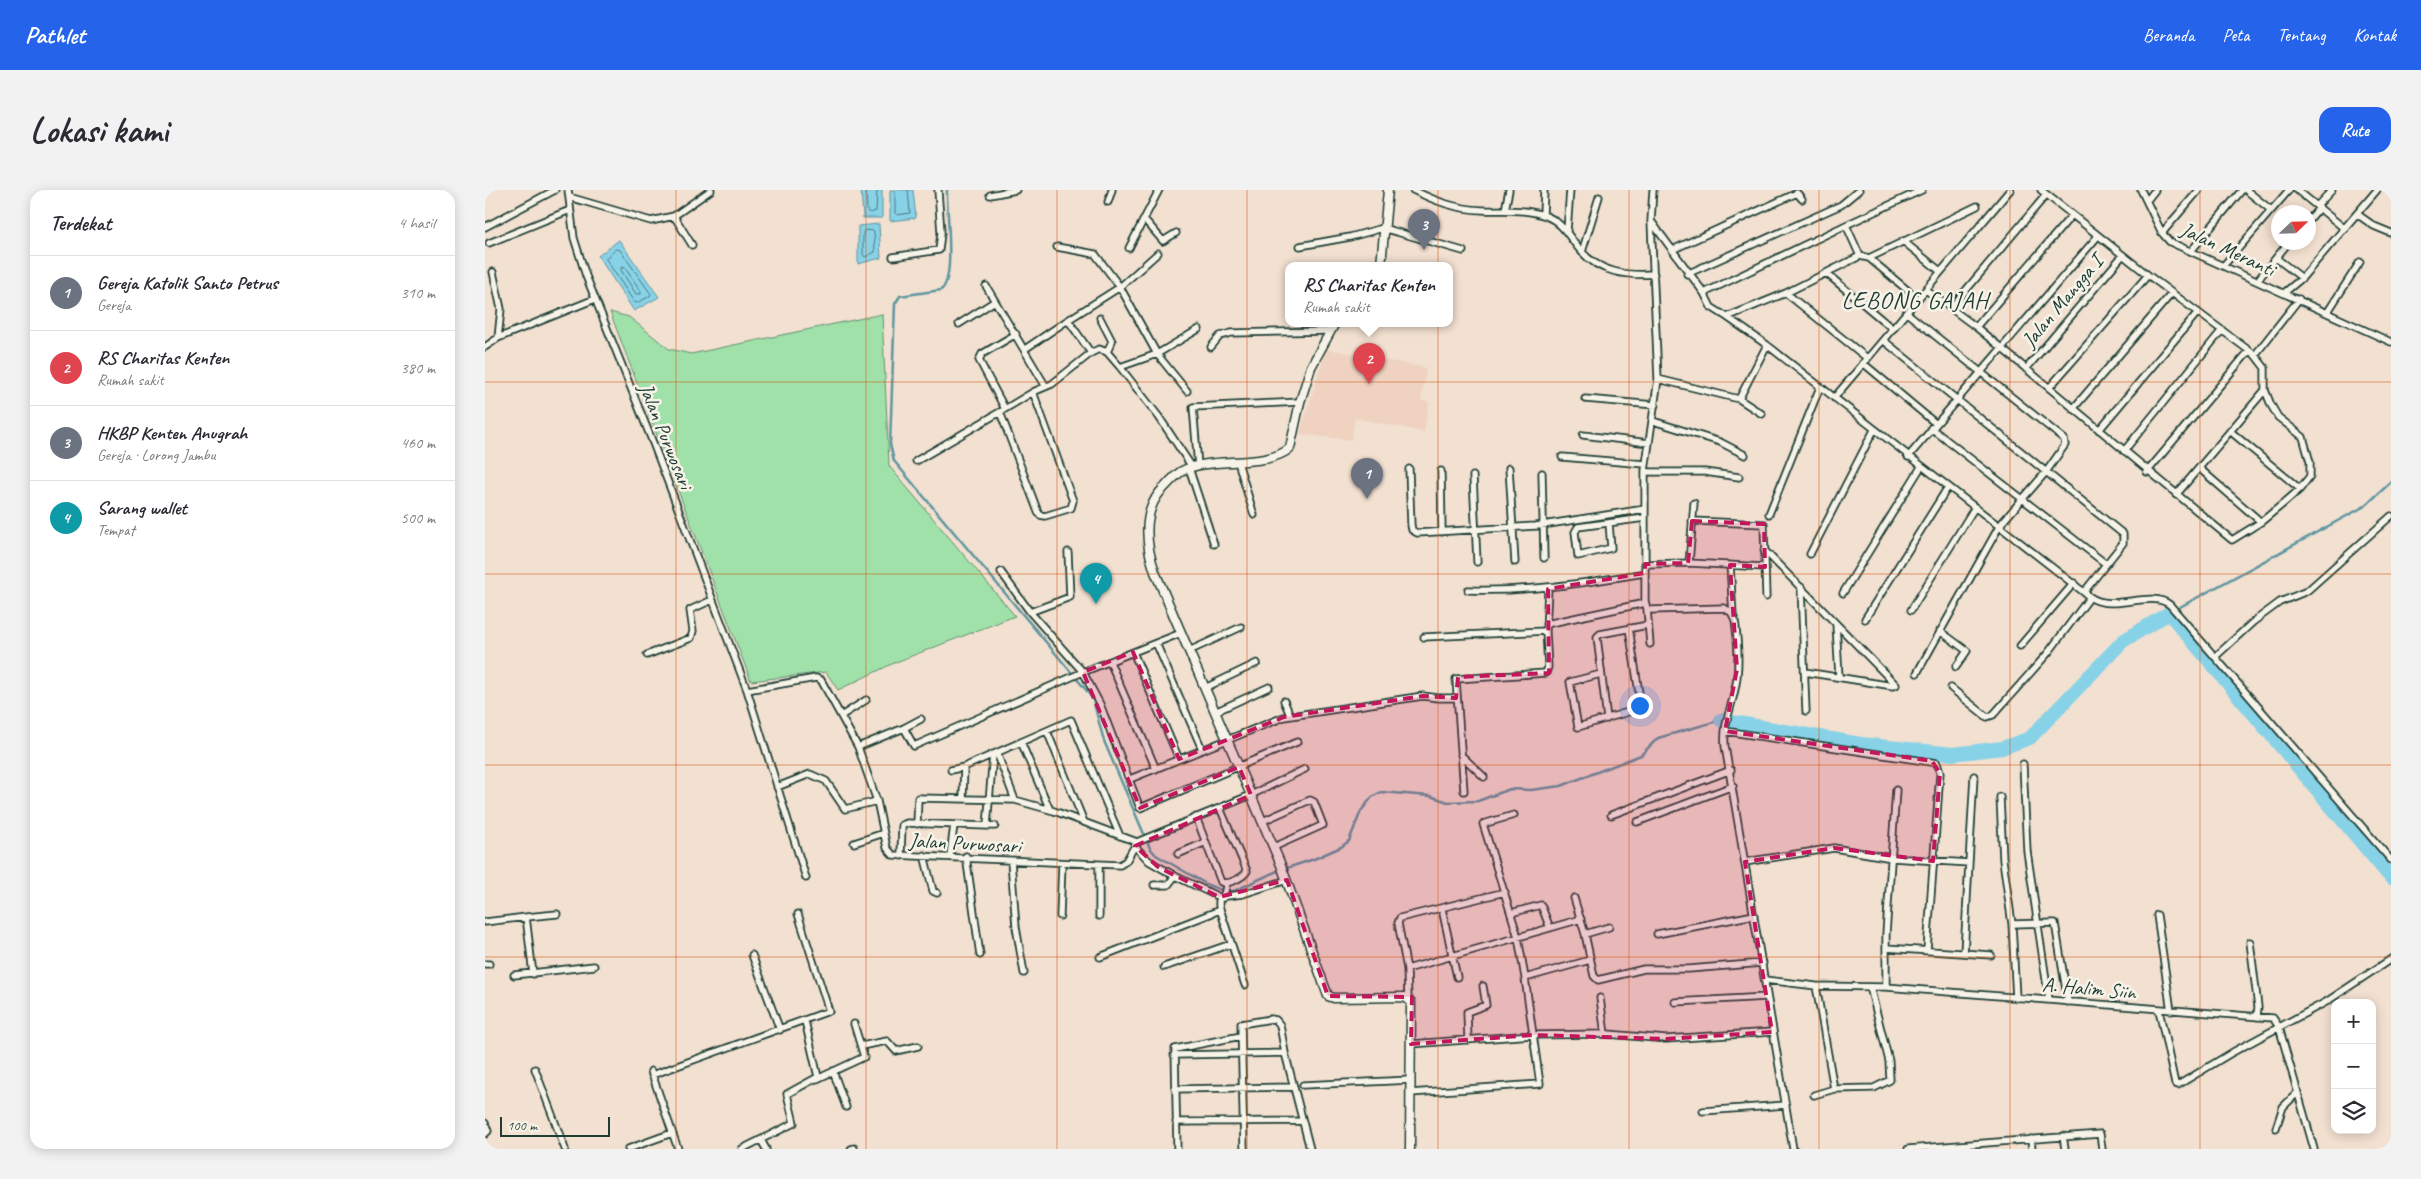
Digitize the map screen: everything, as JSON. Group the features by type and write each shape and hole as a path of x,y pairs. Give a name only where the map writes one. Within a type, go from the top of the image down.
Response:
{"street":[{"path":"485,227 555,190"},
{"name":"Jalan Purwosari","path":"568,190 579,254 747,690 806,878"},
{"path":"569,197 651,221 675,216 711,190"},
{"path":"893,257 939,250 941,233 938,190"},
{"path":"990,195 1016,190"},
{"path":"1108,202 1112,190"},
{"path":"1129,248 1159,190"},
{"path":"1381,262 1388,190"},
{"path":"1413,190 1453,206 1543,215 1560,224 1582,252 1598,264 1620,274 1654,274"},
{"path":"1505,210 1509,190"},
{"path":"1543,215 1544,190"},
{"path":"1567,231 1571,190"},
{"path":"1650,644 1645,573 1645,464 1653,422 1658,379 1651,221 1653,190"},
{"path":"1687,274 1841,205 1859,190"},
{"path":"1704,293 1920,190"},
{"path":"1833,398 2010,190"},
{"path":"1926,290 1976,327 2147,472 2231,539 2238,538 2261,522 2300,489 2310,476 2307,449 2303,437 2278,417 2265,390 2265,368 2255,355 2148,275 2041,190"},
{"name":"Jalan Meranti","path":"2141,190 2162,233 2170,242 2391,342"},
{"path":"2147,199 2155,190"},
{"path":"2162,233 2199,190"},
{"path":"2191,251 2244,190 2271,210 2224,265"},
{"path":"2276,205 2289,190"},
{"path":"2297,190 2345,229"},
{"path":"2316,210 2331,190"},
{"path":"2283,293 2302,278 2377,190"},
{"path":"1672,250 1797,193 1802,199"},
{"path":"1951,308 2046,195"},
{"path":"1582,252 1599,197"},
{"path":"1869,258 1977,206"},
{"path":"489,243 570,210"},
{"path":"2357,214 2374,226 2391,233"},
{"path":"1976,327 2072,215"},
{"path":"675,216 693,245"},
{"path":"1145,220 1163,241 1176,233"},
{"path":"1651,221 1687,274 1704,293 1712,308 1767,345 1908,457 2000,525 2090,597 2106,602 2162,600 2170,605 2390,857"},
{"path":"1846,225 1859,256"},
{"path":"1300,246 1350,237 1383,228 1463,251"},
{"path":"1908,457 2098,236"},
{"path":"1903,241 1940,271"},
{"path":"1057,247 1095,254 1119,287 1157,354 1187,391"},
{"path":"2257,281 2282,250"},
{"path":"1025,349 1119,287 1157,253"},
{"name":"Jalan Mangga I","path":"2026,369 2123,255"},
{"path":"1727,317 1786,293 1859,256 1869,258 1918,299"},
{"path":"2276,258 2302,278"},
{"path":"2327,313 2360,262"},
{"path":"493,272 501,309 498,338"},
{"path":"1826,273 1893,329"},
{"path":"2049,388 2148,275"},
{"path":"986,286 1045,385"},
{"path":"1786,293 1865,361 1933,426 2106,564"},
{"path":"2073,409 2172,293"},
{"path":"485,347 498,338 595,299"},
{"path":"2255,355 2299,299"},
{"path":"959,324 995,301"},
{"path":"2099,430 2198,312"},
{"path":"1907,313 2065,441 2065,447 2046,472 2000,525 1917,673"},
{"path":"1100,318 1112,341 1107,352"},
{"path":"1068,320 1091,353"},
{"path":"1332,327 1311,367 1299,402 1292,446 1289,450 1282,454 1238,462 1193,467 1173,478 1155,499 1149,510 1147,520 1153,566 1287,878 1328,996 1333,998 1408,998"},
{"path":"1120,367 1157,354 1199,329"},
{"path":"2124,452 2222,330"},
{"path":"1211,347 1220,336 1231,333 1329,331"},
{"path":"1016,334 982,354 979,360 1002,411 1040,515 1045,516 1071,508 1073,501 1033,392"},
{"path":"1883,340 2124,535 2123,543 2084,592"},
{"path":"1739,399 1767,345"},
{"path":"915,461 1045,385 1053,384 1091,353 1099,349 1107,352 1120,367 1159,417 1193,467"},
{"path":"2147,472 2249,350"},
{"path":"1658,379 1739,399 1762,414"},
{"path":"1769,514 1820,387"},
{"path":"2176,495 2265,390"},
{"path":"1585,400 1655,405"},
{"path":"1214,544 1193,467 1193,407 1299,402"},
{"path":"1653,422 1714,440 1745,455"},
{"path":"1810,554 1874,430"},
{"path":"2230,431 2300,489"},
{"path":"1583,435 1649,443"},
{"path":"1562,457 1645,464"},
{"path":"1238,462 1254,515"},
{"path":"1843,593 1921,467"},
{"path":"1509,468 1515,562"},
{"path":"2199,468 2261,522"},
{"path":"1409,469 1412,530 1417,533 1544,524 1645,509"},
{"path":"1441,471 1442,532"},
{"path":"1645,472 1705,472 1739,476"},
{"path":"1542,473 1544,558"},
{"path":"1473,476 1477,562"},
{"path":"1865,619 1948,487"},
{"path":"1689,563 1694,503"},
{"path":"1911,610 1975,507"},
{"path":"2215,657 2253,622 2279,602 2307,591 2391,516"},
{"path":"1609,523 1611,548 1577,556 1576,528 1609,523 1645,518"},
{"path":"1692,521 1764,524 1765,597"},
{"path":"1764,550 1896,685 1805,672"},
{"path":"1030,612 1070,597 1068,552"},
{"path":"1645,564 1689,563 1765,567"},
{"path":"1730,565 1733,615 1736,622 1737,669 1735,688 1727,714 1725,746 1731,770 1763,963 1772,1032 1793,1149"},
{"path":"1001,572 1030,612 1081,673 1101,704 1140,808 1297,742"},
{"path":"1468,590 1512,591 1548,589 1645,573"},
{"path":"2020,646 2074,583"},
{"path":"1801,587 1806,711"},
{"path":"1464,791 1455,681 1458,677 1546,673 1548,667 1546,624 1548,589"},
{"path":"1951,688 1987,717 1993,715 2044,658 2090,597"},
{"path":"647,655 691,638 693,631 690,610 712,600"},
{"path":"1546,624 1646,606 1722,608 1733,615"},
{"path":"1837,624 1839,677"},
{"path":"1607,719 1597,642 1598,635 1648,625"},
{"path":"1189,651 1241,627"},
{"path":"1601,674 1570,681 1578,727 1638,709 1641,706 1629,628"},
{"path":"1424,637 1546,631"},
{"path":"1941,631 1967,652 1956,667"},
{"path":"904,728 914,746 1081,673 1181,633"},
{"path":"1156,643 1202,749"},
{"path":"1133,652 1179,759"},
{"path":"1110,662 1156,769"},
{"path":"1205,688 1257,662"},
{"name":"Jalan Purwosari","path":"747,690 819,678 858,747 877,801 890,852 901,856 966,856 1062,864 1120,865 1126,861 1137,843"},
{"path":"1215,712 1269,687"},
{"path":"1130,780 1202,749 1290,716 1423,696 1456,698"},
{"path":"841,716 866,700"},
{"path":"1284,702 1290,716"},
{"path":"858,747 921,719"},
{"path":"951,770 964,767 1073,720 1120,836"},
{"path":"1047,731 1084,822"},
{"path":"1725,731 1937,763 1940,773 1927,950"},
{"path":"1021,742 1050,810"},
{"path":"987,826 995,754"},
{"path":"995,754 1015,800"},
{"path":"1461,755 1484,777"},
{"path":"2023,764 2027,851 2049,1000"},
{"path":"963,797 964,767"},
{"path":"1137,843 1251,795 1305,769"},
{"path":"1611,815 1731,770"},
{"path":"777,787 810,774 826,781 845,809 877,801"},
{"path":"1964,953 1974,776"},
{"path":"1637,822 1733,786"},
{"path":"1886,988 1886,948 1895,790"},
{"path":"917,824 918,798 963,797 1015,800 1050,810 1137,843 1149,861 1175,876 1224,892 1243,894 1287,878"},
{"path":"2000,797 2003,860 2012,924 2016,998"},
{"path":"1263,821 1312,800 1324,824 1274,847"},
{"path":"1220,808 1247,871 1245,875 1224,892"},
{"path":"1411,1093 1538,1085 1540,1082 1518,937 1483,824 1514,815"},
{"path":"1196,817 1224,892 1220,910 1245,985"},
{"path":"901,856 900,828 907,823 995,826"},
{"path":"950,856 954,825"},
{"path":"854,843 884,834"},
{"path":"1178,854 1206,842"},
{"path":"1745,862 1834,848 1892,858 1969,863"},
{"path":"924,855 933,891 937,893"},
{"path":"966,856 980,955"},
{"path":"1011,861 1017,927 1024,973"},
{"path":"1060,916 1062,864"},
{"path":"1099,865 1099,916"},
{"path":"1155,885 1168,885 1175,876"},
{"path":"1410,1149 1412,1004 1408,998 1407,969 1399,919 1405,915 1505,892"},
{"path":"1574,898 1585,934 1594,976 1598,980 1644,969 1689,969 1763,963"},
{"path":"1511,913 1541,905 1550,928"},
{"path":"1442,908 1457,977"},
{"path":"1100,958 1220,910"},
{"path":"485,922 557,914"},
{"path":"678,1149 652,1073 781,1030 828,1012 830,1008 798,914"},
{"path":"1657,934 1754,915"},
{"path":"2157,915 2171,1011"},
{"path":"526,917 533,974"},
{"path":"1407,969 1581,919"},
{"path":"2012,924 2055,923 2068,1002"},
{"path":"1585,934 1609,927"},
{"path":"2251,942 2257,1012"},
{"path":"1164,967 1231,944"},
{"path":"1886,948 1991,955"},
{"path":"753,955 781,1030"},
{"path":"2159,1010 2177,1085 2326,1002 2391,959"},
{"path":"1525,978 1590,960"},
{"path":"514,975 594,966"},
{"name":"A. Halim Siin","path":"1765,980 1816,986 1886,988 2171,1011 2257,1012 2273,1018 2279,1027"},
{"path":"1468,1040 1467,1012 1486,1005 1483,986"},
{"path":"1816,986 1834,1089"},
{"path":"1814,1094 1834,1089 1874,1088 1890,1080 1889,1061 1870,987"},
{"path":"1675,1002 1767,997"},
{"path":"1600,998 1605,1034"},
{"path":"1244,1149 1241,1036 1243,1022 1276,1020 1280,1025 1285,1053 1310,1149"},
{"path":"805,1021 817,1078"},
{"path":"742,1149 794,1123 787,1094 864,1057 854,1024"},
{"path":"2279,1027 2296,1094 2314,1149"},
{"path":"1411,1044 1533,1035 1605,1034 1666,1039 1772,1032"},
{"path":"1177,1149 1175,1049 1179,1046 1241,1036"},
{"path":"861,1046 887,1041 896,1051 917,1046"},
{"path":"1174,1056 1285,1053"},
{"path":"535,1069 565,1149"},
{"path":"833,1072 846,1107"},
{"path":"1303,1085 1411,1080"},
{"path":"1175,1089 1294,1087"},
{"path":"2276,1128 2283,1107 2296,1094"},
{"path":"1703,1110 1786,1104"},
{"path":"1176,1122 1302,1121"},
{"path":"485,1123 488,1130 485,1134"},
{"path":"628,1149 672,1133"},
{"path":"1909,1149 1967,1147 1999,1142 2100,1134 2102,1149"},
{"path":"2063,1136 2065,1149"},
{"path":"2031,1139 2033,1149"},
{"path":"761,1140 766,1149"},
{"path":"1999,1142 1999,1149"}],"highlighted area":[{"path":"1692,521 1764,524 1765,567 1730,565 1737,669 1725,731 1932,761 1940,773 1933,861 1834,848 1745,862 1772,1032 1666,1039 1533,1035 1411,1044 1412,997 1328,996 1287,880 1219,897 1158,867 1135,846 1251,795 1239,767 1140,808 1083,672 1133,652 1179,759 1284,717 1423,696 1456,698 1458,677 1549,673 1548,589 1645,573 1645,564 1688,563"}],"shaded area":[{"path":"1326,349 1426,368 1421,400 1429,402 1424,432 1355,418 1351,440 1300,434"}],"green space":[{"path":"610,312 629,317 669,349 691,354 882,314 889,466 1015,616 896,662 838,690 826,672 751,681"}],"water":[{"path":"861,190 882,190 882,218 863,218"},
{"path":"890,190 913,190 916,218 890,221"},
{"path":"879,224 881,258 858,264 858,226"},
{"path":"619,240 659,297 634,311 598,256"}],"waterway":[{"path":"947,190 949,259 946,283 941,290 900,296 895,304 890,444 894,461 1093,700 1104,741 1150,848 1156,855 1208,885 1224,891 1234,891 1275,872 1314,859 1341,847 1349,841 1361,811 1372,797 1381,792 1430,796 1448,802 1478,801 1510,789 1531,790 1561,786 1641,755 1658,738 1721,720"},
{"path":"2169,613 2365,506 2391,482"},
{"path":"1721,720 1861,744 1953,754 2002,748 2030,738 2123,641 2169,613 2391,878"}],"place":[{"name":"HKBP Kenten Anugrah","path":"1424,250"},
{"name":"RS Charitas Kenten","path":"1369,384"},
{"name":"Gereja Katolik Santo Petrus","path":"1367,499"},
{"name":"Sarang wallet","path":"1096,604"}],"district":[{"name":"LEBONG GAJAH","path":"1915,300"}]}
